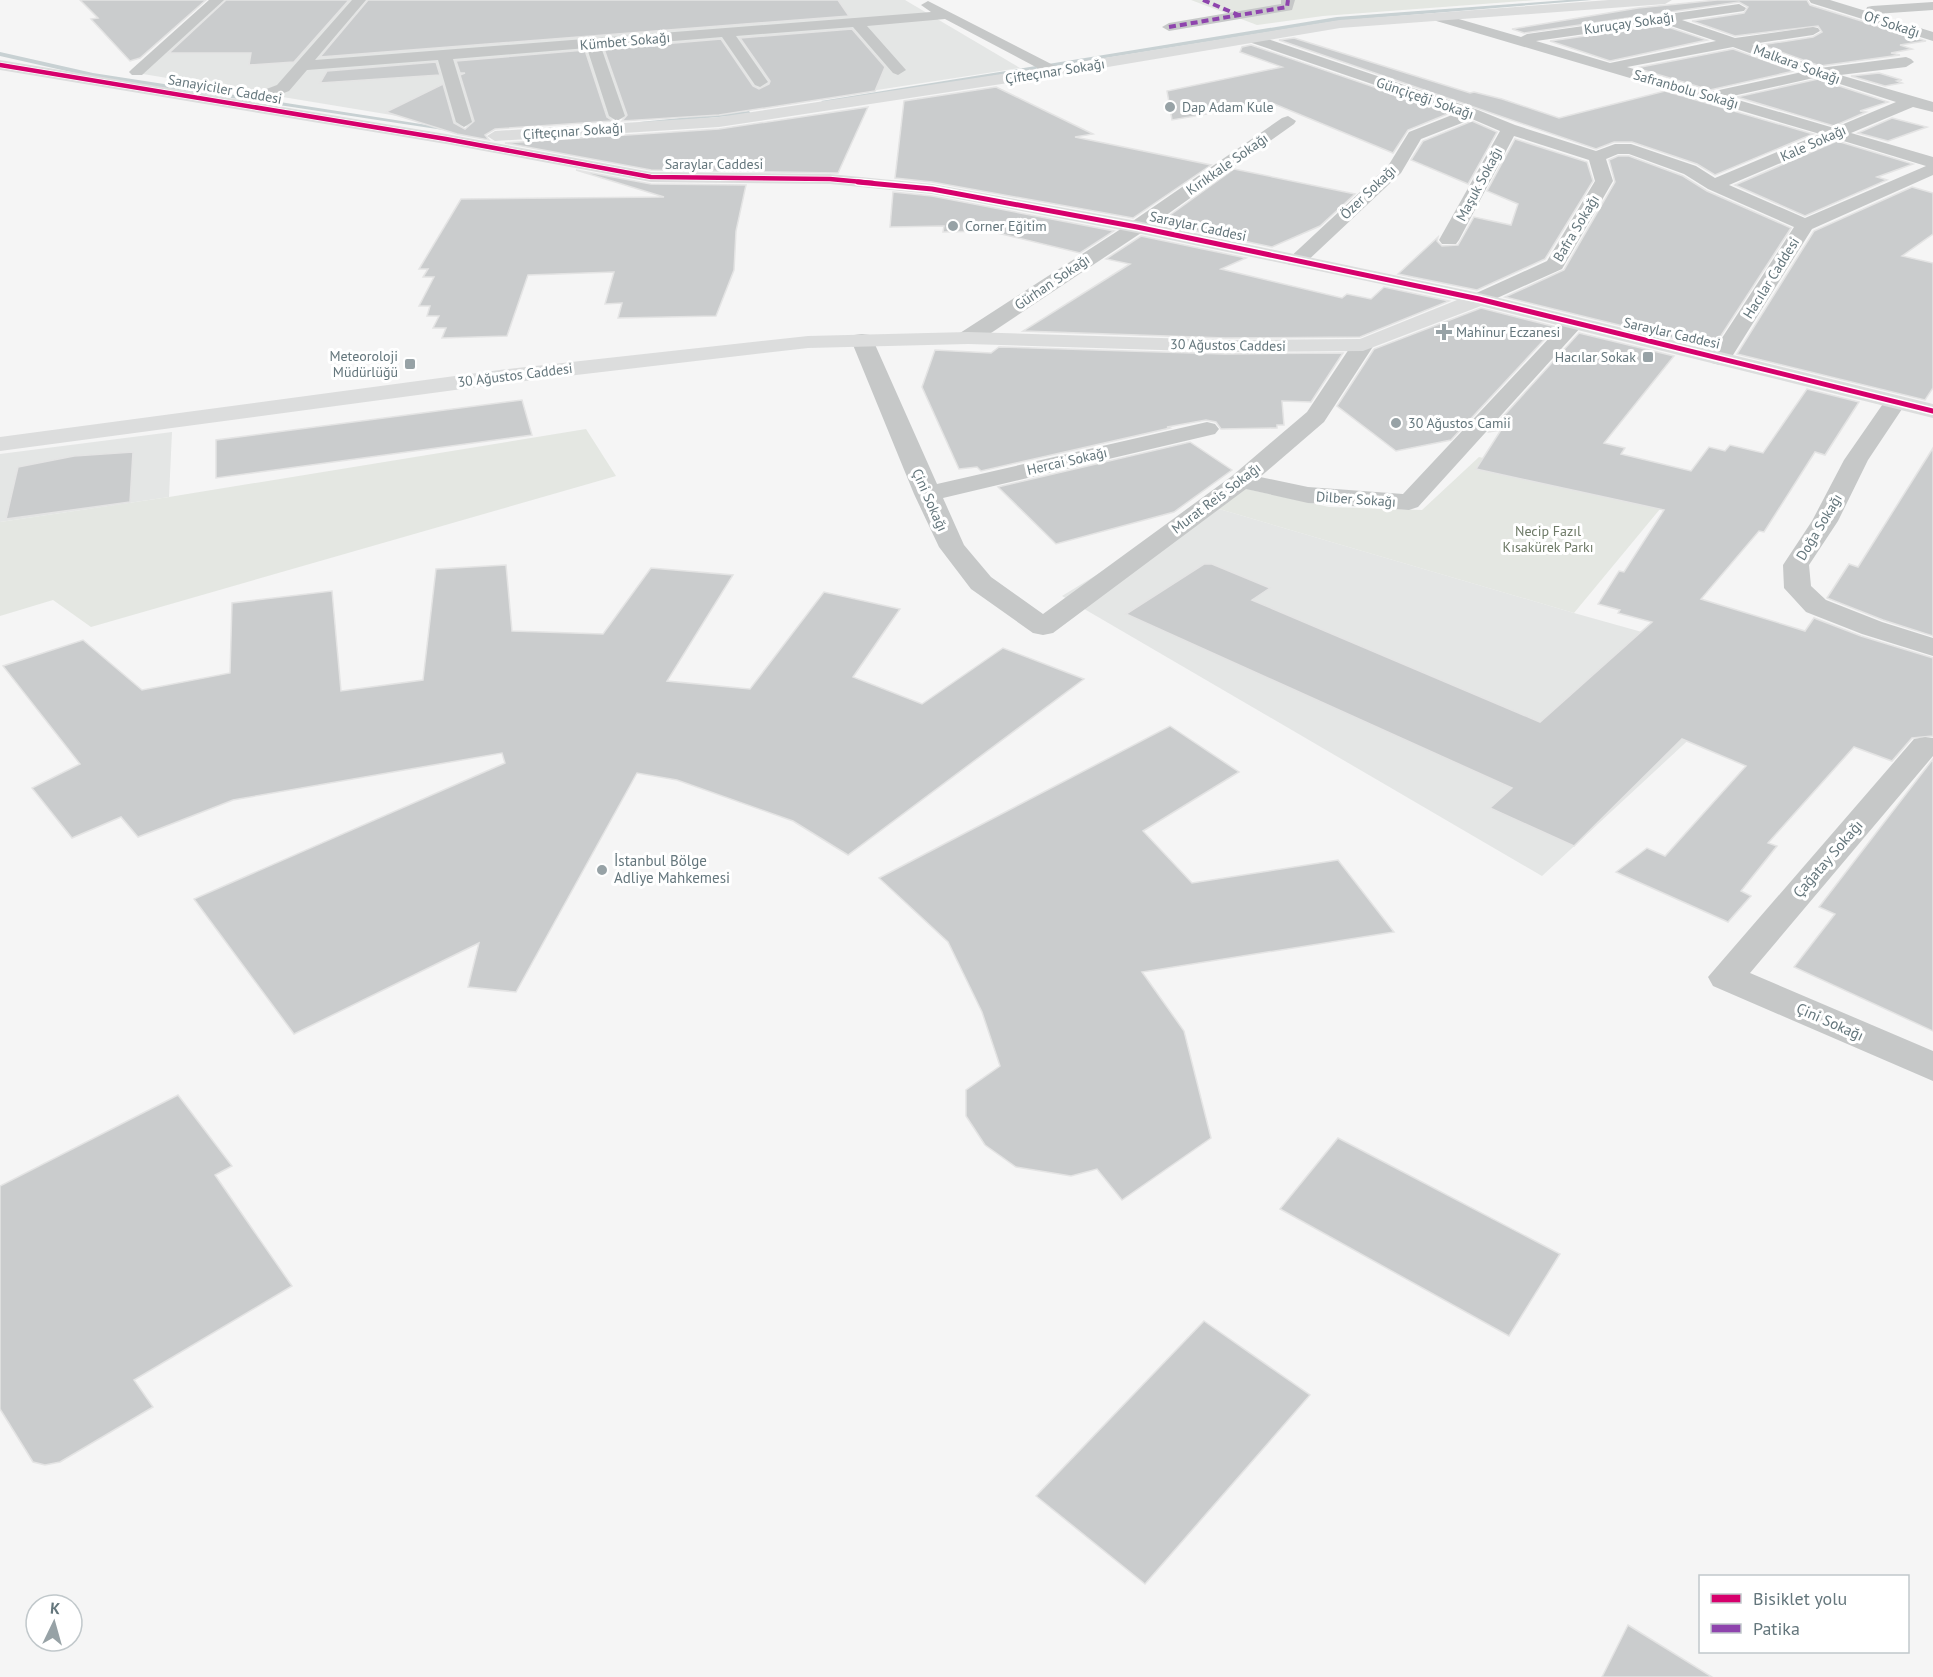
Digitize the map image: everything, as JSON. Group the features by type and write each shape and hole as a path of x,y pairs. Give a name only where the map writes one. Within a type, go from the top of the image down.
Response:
{"street":[{"path":"137,72 217,0"},
{"path":"238,105 283,88 360,0"},
{"path":"919,0 1054,71"},
{"path":"1203,0 1241,16"},
{"path":"1169,27 1287,7 1288,0"},
{"name":"Çifteçınar Sokağı","path":"446,139 719,122 1054,71 1340,24 1665,0"},
{"name":"Of Sokağı","path":"1816,0 1933,37"},
{"path":"1854,12 1933,6"},
{"name":"Kuruçay Sokağı","path":"1520,39 1739,8"},
{"name":"Kümbet Sokağı","path":"302,66 947,15"},
{"name":"Safranbolu Sokağı","path":"1438,17 1520,39 1933,162"},
{"name":"Malkara Sokağı","path":"1661,18 1737,42 1817,73 1933,106"},
{"path":"857,23 898,70"},
{"path":"1608,66 1737,42 1813,31"},
{"path":"727,33 760,82"},
{"name":"Günçiçeği Sokağı","path":"1254,39 1472,113 1509,129 1597,157"},
{"path":"593,44 617,116"},
{"path":"444,56 464,122"},
{"path":"1710,95 1817,73 1906,62"},
{"name":"Sanayiciler Caddesi","path":"0,65 446,139"},
{"name":"Kale Sokağı","path":"1714,185 1912,101"},
{"name":"Özer Sokağı","path":"1296,261 1395,170 1415,136 1472,113"},
{"name":"Kırıkkale Sokağı","path":"1137,227 1288,121"},
{"name":"Maşuk Sokağı","path":"1449,240 1509,129"},
{"name":"Saraylar Caddesi","path":"446,139 651,177 830,179 932,189 1137,227 1479,299 1933,411"},
{"path":"1597,157 1615,149 1631,149 1690,170 1714,185 1805,225"},
{"name":"Bafra Sokağı","path":"1479,299 1555,265 1604,181 1597,157"},
{"name":"Hacılar Caddesi","path":"1720,358 1805,225 1933,169"},
{"name":"Gürhan Sokağı","path":"968,338 1137,227"},
{"name":"30 Ağustos Caddesi","path":"0,444 64,429 512,361 771,333 853,329 968,338 1225,346 1364,345 1479,299"},
{"name":"Dilber Sokağı","path":"1241,481 1308,495 1409,502 1574,323"},
{"name":"30 Ağustos Caddesi","path":"0,432 64,429 808,342 968,338"},
{"name":"Çini Sokağı","path":"861,340 952,547 981,583 1043,627"},
{"name":"Murat Reis Sokağı","path":"1043,627 1241,481 1316,417 1364,345"},
{"name":"Doğa Sokağı","path":"1894,403 1856,460 1826,521 1796,564 1798,588 1816,606 1872,628 1933,646"},
{"name":"Hercai Sokağı","path":"927,494 1207,429"},
{"name":"Çağatay Sokağı","path":"1726,977 1925,746 1933,747"},
{"name":"Çini Sokağı","path":"1726,977 1933,1067"}],"shaded area":[{"path":"219,0 905,0 1020,68 741,111 491,127 458,126 137,73"},
{"path":"172,432 169,497 0,522 0,454"},
{"path":"1209,506 1767,667 1542,876 1062,596"}],"green space":[{"path":"1191,0 1536,0 1323,16 1257,25"},
{"path":"586,429 616,476 91,627 53,600 0,616 0,522"},
{"name":"Necip Fazıl Kısakürek Parkı","path":"1479,457 1665,503 1574,613 1209,506 1238,487 1329,507 1422,510"}],"building":[{"path":"80,0 206,0 140,58 130,61 91,19 98,18"},
{"path":"226,0 349,0 294,62 249,65 251,53 169,53"},
{"path":"368,0 838,0 849,16 320,57"},
{"path":"1717,0 1807,0 1810,5 1926,41 1900,45 1912,49 1891,53 1900,55 1820,66 1761,45 1813,37 1822,32 1818,26 1735,36 1692,21 1744,13 1748,7 1739,2 1524,33 1512,29 1638,8"},
{"path":"1662,25 1707,40 1610,61 1550,41"},
{"path":"852,29 885,67 875,91 719,115 622,121 627,115 604,49 721,39 753,86 759,89 769,84 770,81 740,38"},
{"path":"1294,38 1559,118 1665,91 1813,134 1715,175 1697,164 1632,142 1614,142 1596,149 1279,40"},
{"path":"1251,45 1450,113 1408,130 1393,153 1272,103 1172,120 1167,91 1282,67 1240,52 1242,47"},
{"path":"1733,49 1794,71 1710,90 1636,68"},
{"path":"585,50 607,117 613,121 495,129 485,135 489,140 457,134 386,112 443,84 454,123 465,129 474,121 460,75 465,73 460,73 456,61"},
{"path":"436,62 440,75 320,83 327,71"},
{"path":"1879,73 1902,80 1897,81 1902,83 1885,86 1851,76"},
{"path":"1818,79 1888,102 1860,111 1866,112 1834,126 1737,97"},
{"path":"996,87 1093,134 1075,137 1211,165 1133,218 932,182 895,178 904,101"},
{"path":"868,107 838,173 651,170 505,143 719,129"},
{"path":"1892,118 1927,127 1888,141 1858,133"},
{"path":"1472,121 1497,132 1468,184 1411,160 1423,141"},
{"path":"1515,139 1587,162 1593,181 1545,259 1477,290 1398,274 1438,237 1437,241 1442,246 1458,245 1474,217 1511,225 1518,204 1487,191"},
{"path":"1837,141 1913,164 1877,177 1887,180 1805,216 1735,185"},
{"path":"1618,156 1629,156 1683,176 1707,191 1791,228 1713,348 1505,297 1564,270 1615,182 1609,160"},
{"path":"1234,169 1355,194 1320,226 1272,247 1159,223"},
{"path":"576,170 651,184 746,185 736,231 734,270 716,316 618,318 622,303 605,304 614,272 528,275 507,336 442,338 446,328 433,328 439,316 427,316 430,306 419,306 434,277 423,277 428,269 419,269 461,199 664,197"},
{"path":"1912,187 1933,193 1933,234 1902,256 1933,263 1933,388 1925,400 1737,354 1814,231"},
{"path":"893,192 932,196 1114,231 1080,253 989,231 943,232 944,226 890,227"},
{"path":"1141,236 1246,258 1221,269 1342,298 1347,294 1371,299 1384,287 1449,301 1360,337 1225,338 1023,331 1130,264 1106,259"},
{"path":"1481,308 1556,327 1451,440 1396,451 1337,406 1374,349"},
{"path":"1579,333 1674,356 1604,443 1625,448 1621,454 1691,471 1709,447 1725,451 1730,445 1763,453 1807,389 1859,402 1825,455 1815,452 1764,532 1759,531 1701,599 1805,631 1814,618 1861,636 1933,658 1933,736 1912,738 1892,761 1854,747 1768,843 1777,846 1741,891 1751,896 1728,922 1616,872 1647,848 1665,856 1746,766 1682,739 1574,846 1490,808 1512,788 1126,614 1204,564 1212,564 1270,588 1252,600 1540,722 1652,622 1618,613 1620,610 1598,604 1619,571 1624,572 1664,510 1476,469 1501,430 1489,432"},
{"path":"999,347 1225,354 1343,353 1311,402 1282,401 1284,425 1277,425 1277,428 1221,429 1216,422 1206,420 981,471 977,467 959,469 922,387 935,350 991,353"},
{"path":"522,400 532,435 216,478 216,440"},
{"path":"1190,442 1232,470 1174,512 1056,544 998,487"},
{"path":"1933,448 1933,636 1883,620 1827,598 1849,564 1858,567"},
{"path":"133,452 130,502 6,519 18,467 74,456"},
{"path":"506,565 512,631 603,634 651,568 733,575 667,681 750,689 824,592 900,609 853,677 922,704 1003,648 1084,679 848,855 793,821 677,780 637,773 516,992 468,987 479,943 294,1034 194,899 505,763 502,753 233,800 138,837 121,817 72,838 32,788 80,764 3,666 83,640 142,690 230,673 232,603 332,591 341,691 423,680 436,569"},
{"path":"1170,726 1239,772 1143,831 1192,883 1338,860 1394,932 1142,972 1184,1031 1211,1138 1122,1200 1097,1169 1071,1176 1016,1167 985,1145 966,1116 966,1090 1000,1066 982,1012 948,942 879,878"},
{"path":"1933,759 1933,1031 1794,967 1835,914 1819,907"},
{"path":"178,1095 232,1166 215,1175 292,1286 134,1380 153,1407 60,1462 45,1465 33,1462 0,1409 0,1186"},
{"path":"1338,1138 1560,1254 1509,1336 1280,1209"},
{"path":"1204,1321 1310,1395 1145,1584 1036,1496"},
{"path":"1628,1625 1712,1677 1602,1677"}],"waterway":[{"path":"824,101 1337,19 1589,0"},
{"path":"0,54 93,75 450,129"},
{"path":"643,122 749,113"}],"marked path":[{"path":"1203,0 1241,16"},
{"path":"1169,27 1287,7 1288,0"}],"cycle path":[{"path":"0,65 446,139 651,177 830,179 932,189 1137,227 1479,299 1933,411"}],"place":[{"name":"Dap Adam Kule","path":"1170,107"},
{"name":"Corner Eğitim","path":"953,226"},
{"name":"Mahinur Eczanesi","path":"1444,332"},
{"name":"Hacılar Sokak","path":"1648,357"},
{"name":"Meteoroloji Müdürlüğü","path":"410,364"},
{"name":"30 Ağustos Camii","path":"1396,423"},
{"name":"İstanbul Bölge Adliye Mahkemesi","path":"602,870"}]}
